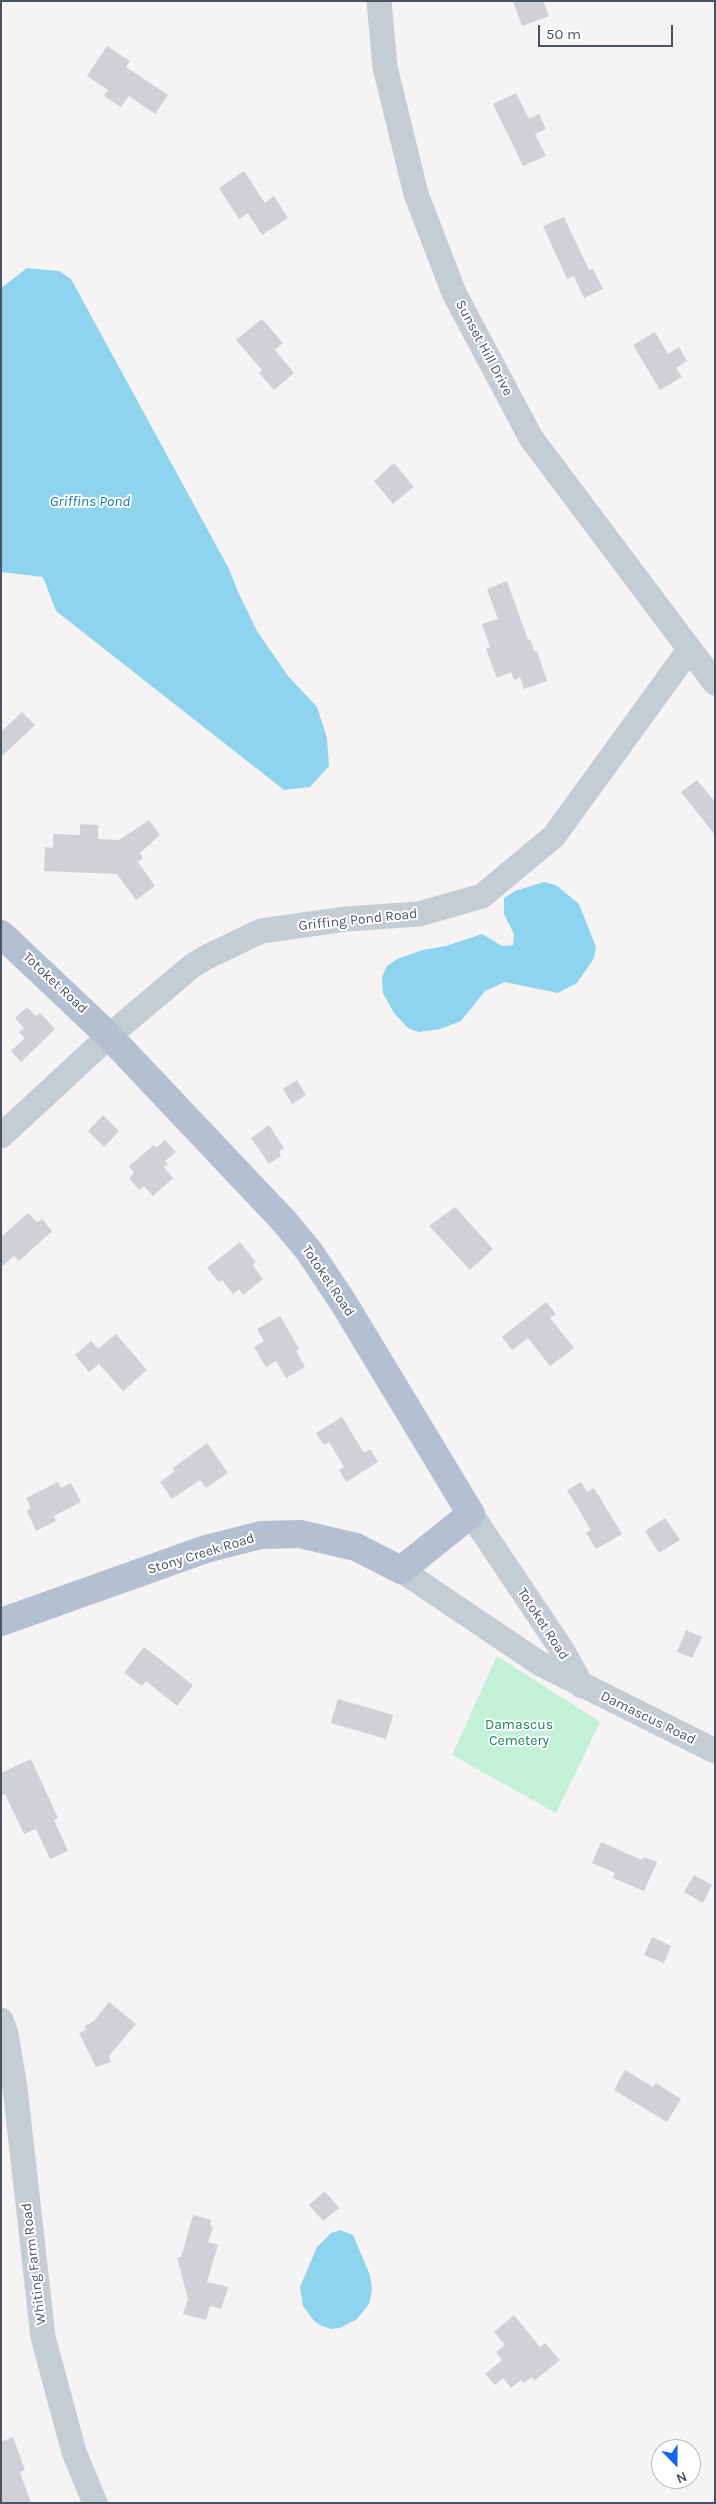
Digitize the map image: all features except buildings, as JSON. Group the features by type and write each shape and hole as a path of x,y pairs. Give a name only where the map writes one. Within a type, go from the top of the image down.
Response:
{"main road":[{"name":"Totoket Road","path":"1,934 109,1036 308,1251 344,1302 471,1514"},
{"path":"401,1570 471,1514"},
{"name":"Stony Creek Road","path":"1,1622 206,1549 261,1535 300,1534 356,1547 401,1570"}],"street":[{"name":"Sunset Hill Drive","path":"379,1 386,66 416,194 454,293 531,438 689,650"},
{"path":"689,650 715,683"},
{"name":"Griffing Pond Road","path":"1,1136 109,1036 192,966 261,931 346,919 419,914 482,896 554,836 689,650"},
{"name":"Totoket Road","path":"471,1514 564,1654 582,1686"},
{"name":"Stony Creek Road","path":"401,1570 510,1645 582,1686"},
{"name":"Damascus Road","path":"582,1686 715,1751"},
{"name":"Whiting Farm Road","path":"1,2020 6,2034 15,2088 43,2337 74,2452 94,2503"}],"green space":[{"name":"Damascus Cemetery","path":"497,1656 600,1722 556,1813 452,1755"}],"water":[{"name":"Griffins Pond","path":"27,268 59,271 71,279 229,569 257,631 288,676 317,707 327,738 329,766 310,787 284,790 56,611 43,577 1,572 1,288"},
{"path":"544,882 556,885 579,904 596,947 594,958 577,983 558,993 505,982 485,991 461,1021 440,1029 418,1032 408,1028 394,1013 383,993 382,977 387,966 397,959 423,950 446,946 482,934 502,946 513,945 514,934 504,914 504,898 515,891"},
{"path":"340,2230 353,2235 370,2275 372,2290 369,2304 357,2319 340,2328 331,2329 314,2321 303,2306 300,2287 317,2247 331,2233"}]}
